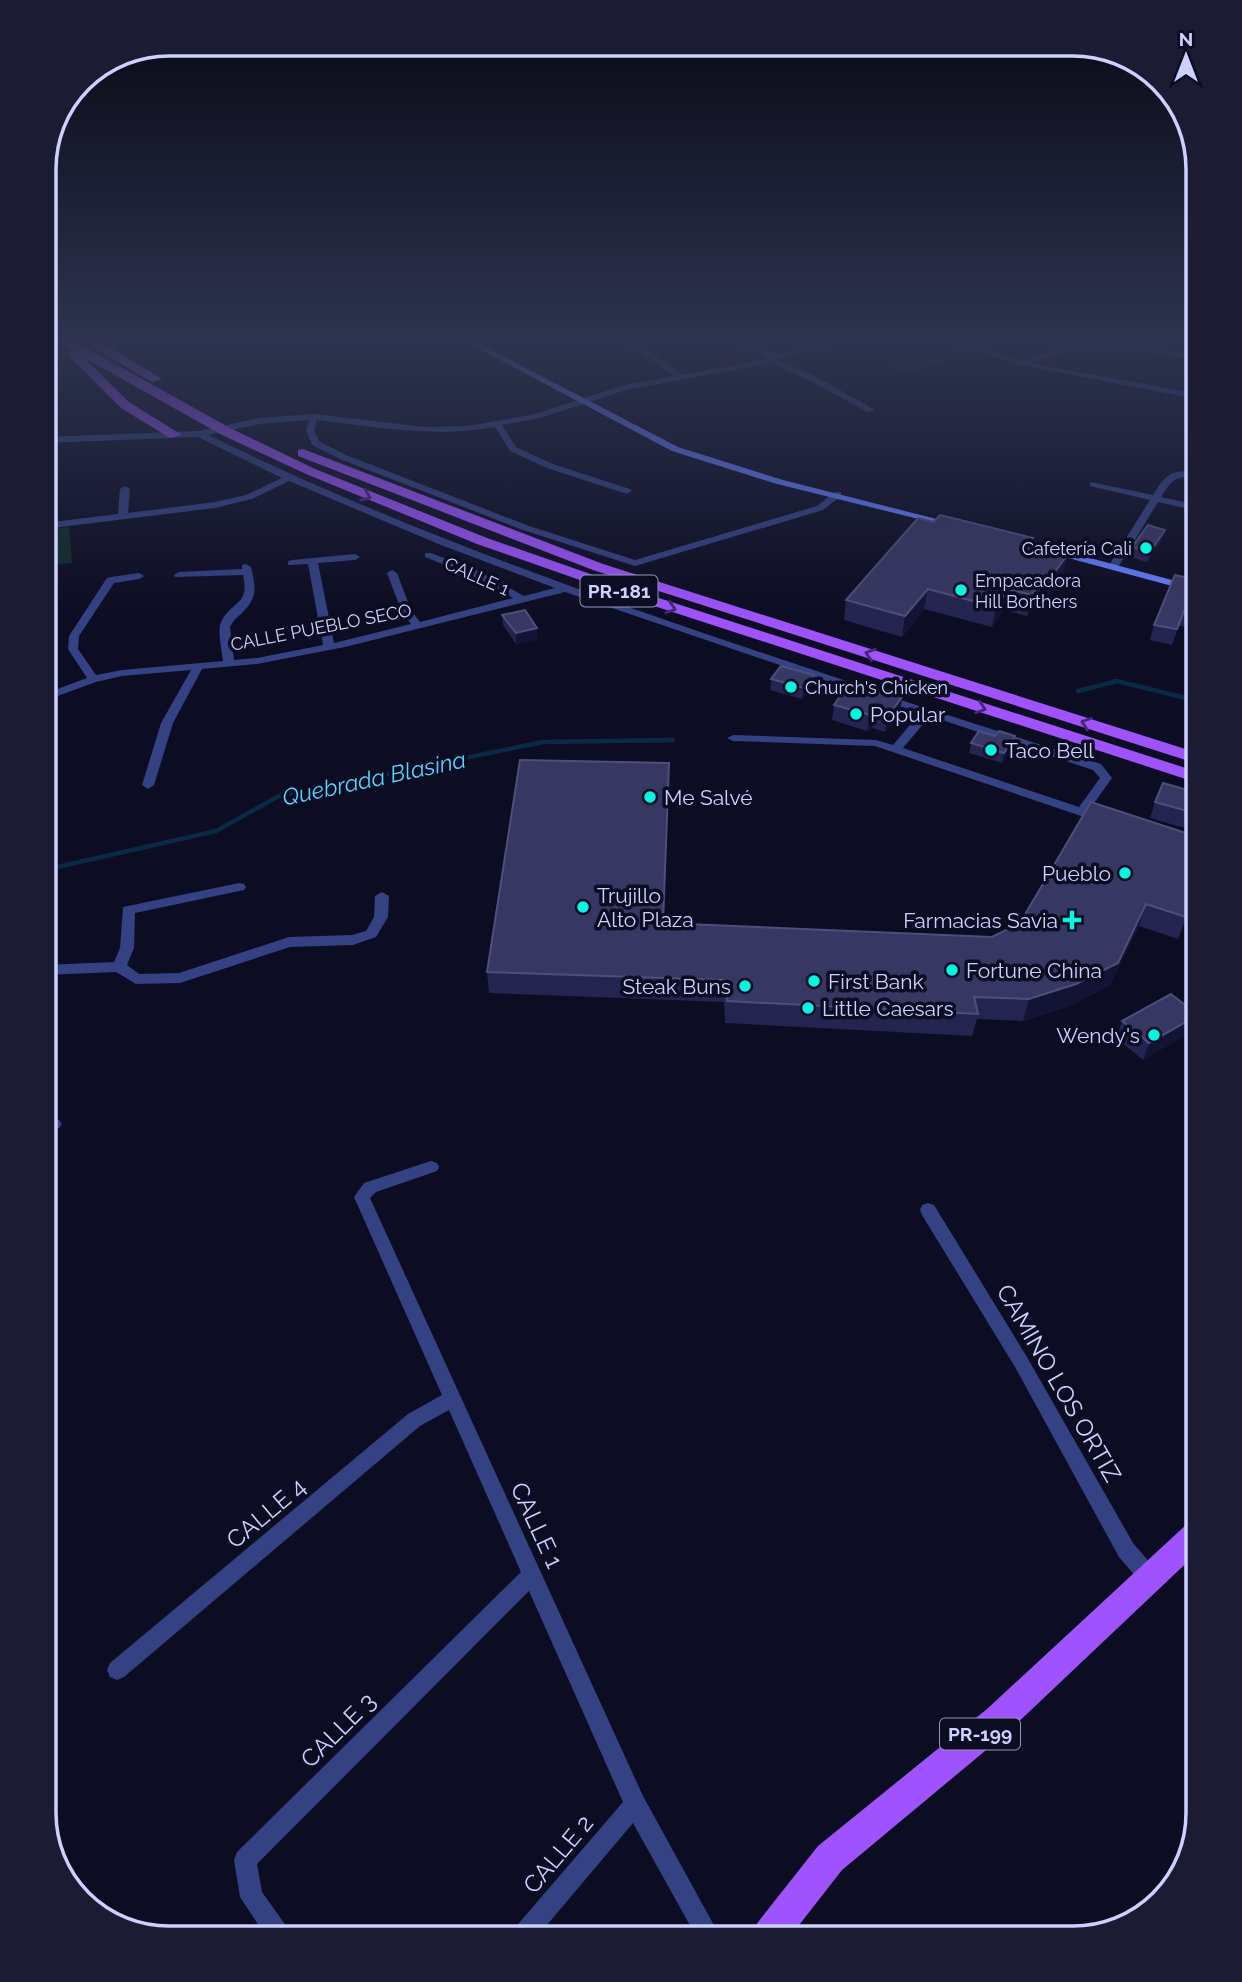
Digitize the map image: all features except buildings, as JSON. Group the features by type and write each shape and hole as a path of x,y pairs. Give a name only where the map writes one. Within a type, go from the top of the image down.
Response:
{"main road":[{"name":"PR-181","path":"230,433 347,489 595,583 1186,774"},
{"name":"PR-181","path":"261,433 437,507 598,567 1186,754"},
{"path":"1118,733 1186,747"},
{"name":"PR-199","path":"776,1926 830,1858 998,1720 1186,1544"}],"street":[{"path":"311,433 315,443 343,457 526,528 635,563 820,508 838,494"},
{"path":"503,433 513,449 550,466 627,491"},
{"path":"646,433 675,449 780,482 838,494 968,528"},
{"path":"56,440 199,434 286,479 411,532 563,589 1097,767 1106,778 1082,812"},
{"path":"1113,567 1168,479 1175,474 1186,474"},
{"path":"56,525 226,502 249,497 286,479"},
{"path":"1093,484 1186,505"},
{"path":"123,517 125,489"},
{"path":"1034,546 1186,587"},
{"name":"CALLE 1","path":"428,555 474,573 524,600"},
{"path":"292,564 355,557"},
{"path":"313,562 330,647"},
{"path":"180,575 246,569 251,589 246,603 227,621 225,627 229,664"},
{"path":"392,573 406,610 417,626"},
{"path":"93,679 73,649 74,636 111,580 139,576"},
{"name":"CALLE PUEBLO SECO","path":"56,693 93,679 149,670 229,664 330,647 563,589"},
{"path":"148,785 167,723 198,667"},
{"path":"897,748 928,712"},
{"path":"733,738 876,743 1108,820"},
{"path":"119,967 127,948 128,910 239,887"},
{"path":"56,970 119,967 136,979 180,978 289,942 353,940 371,934 381,917 382,896"},
{"name":"CALLE 1","path":"431,1167 370,1187 362,1196 635,1804 703,1926"},
{"name":"CAMINO LOS ORTIZ","path":"928,1210 1021,1362 1126,1550 1150,1578"},
{"name":"CALLE 4","path":"117,1670 414,1420 451,1399"},
{"name":"CALLE 3","path":"273,1926 251,1897 245,1860 533,1574"},
{"name":"CALLE 2","path":"531,1926 635,1804"}],"green space":[{"path":"69,527 72,563 56,565 56,529"}],"waterway":[{"name":"Quebrada Blasina","path":"1078,691 1117,681 1186,698"},
{"name":"Quebrada Blasina","path":"56,867 216,831 279,796 543,742 673,740"}],"place":[{"name":"Cafetería Cali","path":"1146,548"},
{"name":"Empacadora Hill Borthers","path":"961,590"},
{"name":"Church's Chicken","path":"791,687"},
{"name":"Popular","path":"856,714"},
{"name":"Taco Bell","path":"991,750"},
{"name":"Me Salvé","path":"650,797"},
{"name":"Pueblo","path":"1125,873"},
{"name":"Trujillo Alto Plaza","path":"583,907"},
{"name":"Farmacias Savia","path":"1072,920"},
{"name":"Fortune China","path":"952,970"},
{"name":"First Bank","path":"814,981"},
{"name":"Steak Buns","path":"745,986"},
{"name":"Little Caesars","path":"808,1008"},
{"name":"Wendy's","path":"1154,1035"}]}
